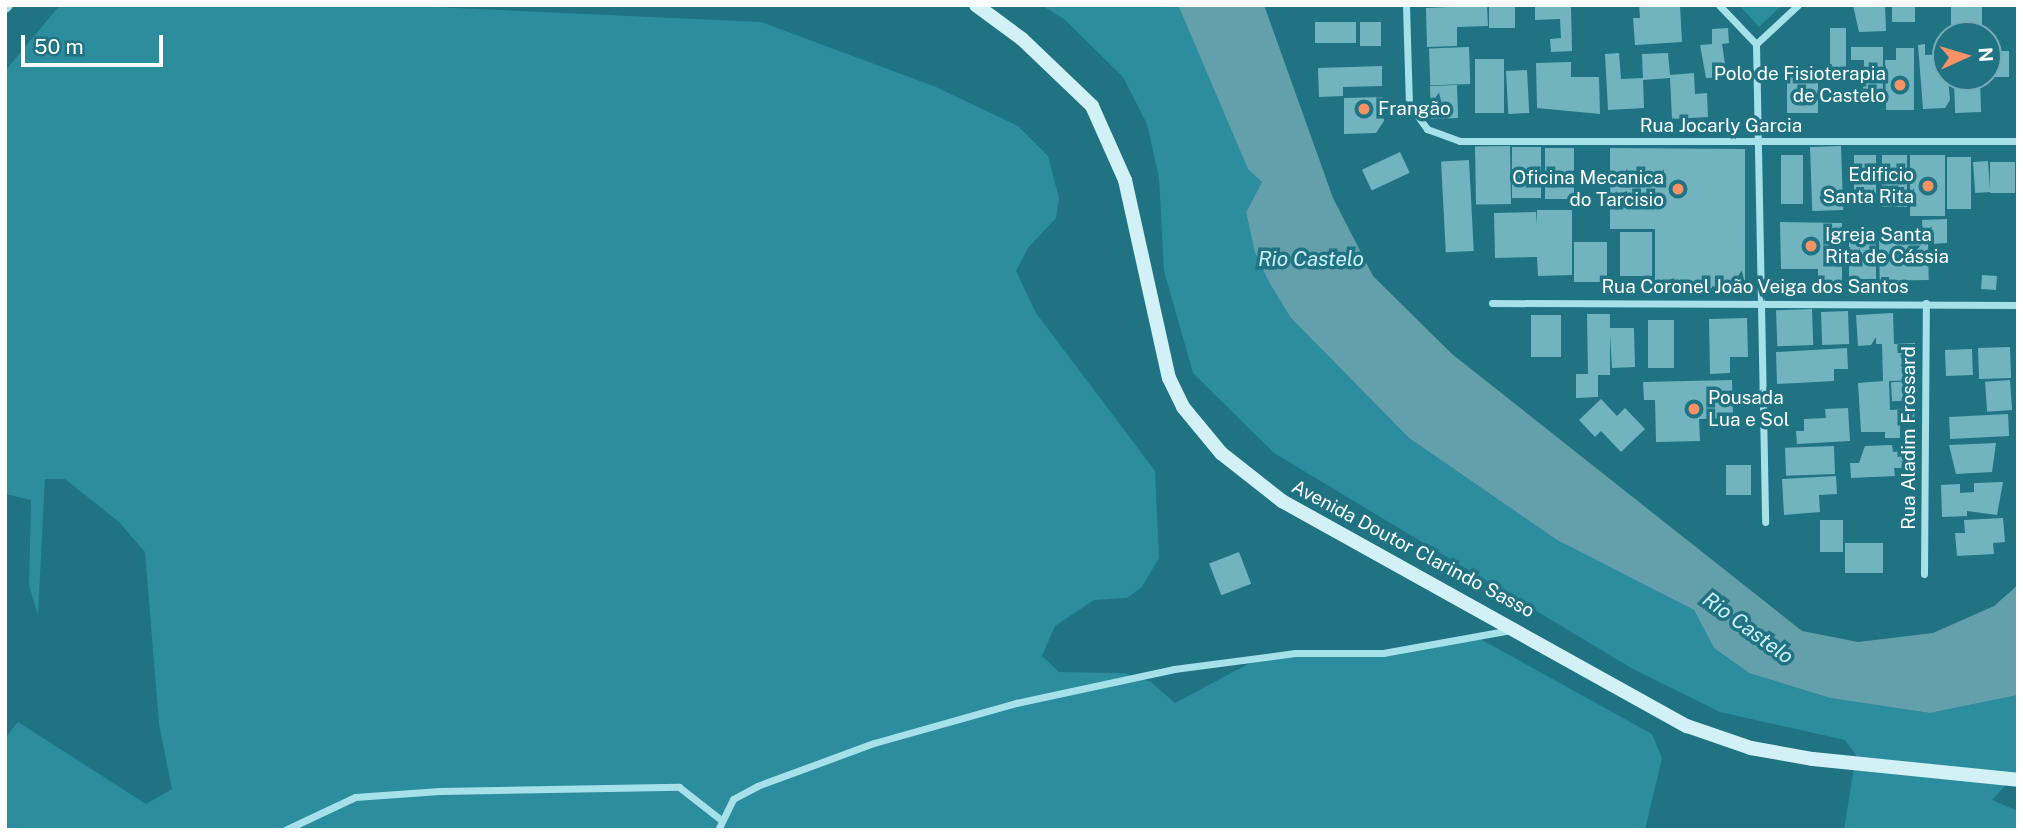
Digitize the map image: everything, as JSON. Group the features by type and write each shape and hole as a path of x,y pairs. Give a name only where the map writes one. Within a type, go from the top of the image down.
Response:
{"main road":[{"name":"Avenida Doutor Clarindo Sasso","path":"976,5 1022,39 1093,106 1125,180 1169,378 1183,407 1221,453 1282,501 1520,629 1687,726 1751,748 2018,780"}],"street":[{"name":"Rua Jocarly Garcia","path":"1406,5 1409,104 1427,129 1460,141 2018,141"},
{"path":"1719,5 1756,44 1765,522"},
{"path":"1756,44 1798,5"},
{"name":"Rua Coronel João Veiga dos Santos","path":"1492,303 2018,305"},
{"name":"Rua Aladim Frossard","path":"1924,574 1926,303"},
{"path":"718,830 720,819 733,799 757,786 885,740 1016,703 1174,669 1295,653 1383,653 1520,629"},
{"path":"285,830 355,797 440,791 679,787 720,819"}],"shaded area":[{"path":"60,5 391,5 761,22 936,87 1018,126 1048,156 1059,198 1056,218 1028,248 1016,271 1036,313 1155,471 1159,558 1142,587 1127,598 1094,600 1055,626 1042,656 1059,672 1123,673 1151,682 1175,703 1267,654 1398,651 1473,635 1652,734 1662,758 1645,830 5,830 5,738 18,722 146,804 172,789 159,724 145,552 119,522 65,479 45,479 38,615 29,585 31,500 5,494 5,71"},
{"path":"1041,5 1178,5 1248,168 1262,182 1246,212 1255,253 1270,284 1291,318 1409,438 1557,540 1694,610 1714,648 1749,673 1830,698 1930,713 2018,695 2018,772 1992,800 2018,811 2018,830 1844,830 1856,755 1845,740 1720,712 1633,669 1274,453 1193,373 1164,271 1159,178 1147,124 1123,77 1064,19"},
{"path":"1739,5 1782,5 1759,27"}],"water":[{"name":"Rio Castelo","path":"1178,5 1264,5 1333,198 1373,276 1452,354 1802,631 1858,642 1933,633 1994,606 2018,585 2018,695 1930,713 1830,698 1749,673 1714,648 1694,610 1557,540 1409,438 1291,318 1270,284 1255,253 1246,212 1262,182 1248,169"}],"building":[{"path":"1487,5 1488,26 1457,27 1457,46 1427,47 1426,8"},
{"path":"1489,5 1515,5 1515,28 1489,28"},
{"path":"1535,5 1571,5 1572,51 1551,52 1550,39 1561,38 1560,19 1535,20"},
{"path":"1639,5 1680,5 1682,42 1635,45 1633,18 1640,18"},
{"path":"1853,5 1885,5 1886,31 1859,32"},
{"path":"1892,5 1915,5 1915,22 1892,22"},
{"path":"1951,5 1982,5 1982,21 1951,21"},
{"path":"1315,22 1356,22 1356,43 1315,43"},
{"path":"1360,22 1381,22 1381,46 1360,46"},
{"path":"1728,28 1729,43 1722,44 1727,77 1706,78 1700,45 1712,44 1712,29"},
{"path":"1830,28 1846,28 1846,67 1830,67"},
{"path":"1925,44 1925,55 1932,55 1932,91 1949,91 1950,100 1945,108 1923,109 1918,45"},
{"path":"1469,47 1470,84 1430,85 1429,48"},
{"path":"1851,47 1883,47 1883,91 1863,91 1864,60 1851,60"},
{"name":"Polo de Fisioterapia de Castelo","path":"1896,48 1914,48 1914,110 1886,110 1885,60 1896,60"},
{"path":"2002,51 2009,51 2009,77 2002,77"},
{"path":"1619,53 1621,79 1643,78 1644,108 1608,110 1605,54"},
{"path":"1668,53 1670,75 1694,73 1695,94 1707,93 1708,117 1672,119 1670,78 1643,80 1642,54"},
{"path":"1475,59 1504,59 1504,113 1475,113"},
{"path":"1571,62 1571,77 1599,77 1600,114 1537,108 1536,63"},
{"path":"1382,66 1382,86 1343,87 1343,96 1319,97 1318,68"},
{"path":"1527,70 1529,113 1508,114 1506,71"},
{"path":"1787,74 1810,74 1810,81 1818,82 1818,113 1787,113"},
{"path":"1457,85 1458,118 1431,119 1430,86"},
{"path":"1954,91 1980,91 1981,112 1955,113"},
{"name":"Frangão","path":"1383,97 1384,121 1376,133 1344,134 1344,98"},
{"path":"1510,146 1511,204 1476,205 1475,147"},
{"path":"1841,146 1843,210 1812,211 1810,147"},
{"path":"1512,147 1541,147 1541,198 1512,198"},
{"path":"1545,148 1574,148 1574,199 1545,199"},
{"name":"Oficina Mecanica do Tarcisio","path":"1610,148 1745,149 1745,289 1655,288 1655,229 1610,229"},
{"path":"1400,152 1410,173 1372,191 1362,170"},
{"path":"1781,155 1803,155 1803,204 1781,204"},
{"path":"1854,155 1876,155 1876,194 1854,194"},
{"path":"1882,155 1907,155 1907,207 1882,207"},
{"name":"Edificio Santa Rita","path":"1910,155 1945,155 1945,216 1910,216"},
{"path":"1947,157 1971,157 1971,209 1947,209"},
{"path":"1469,160 1474,251 1446,252 1441,161"},
{"path":"1988,161 1990,192 1975,193 1973,162"},
{"path":"1990,162 2015,162 2015,193 1990,193"},
{"path":"1537,210 1572,210 1572,275 1538,276 1537,257 1495,258 1494,213 1536,212 1537,225"},
{"path":"1947,219 1947,243 1930,244 1930,237 1923,237 1922,220"},
{"name":"Igreja Santa Rita de Cássia","path":"1780,222 1842,223 1842,285 1818,285 1818,269 1781,269"},
{"path":"1620,232 1652,232 1652,276 1620,276"},
{"path":"1849,239 1876,239 1876,279 1849,279"},
{"path":"1928,240 1929,280 1880,281 1879,241"},
{"path":"1574,242 1607,242 1607,282 1574,282"},
{"path":"1982,275 1997,276 1996,290 1981,289"},
{"path":"1812,309 1813,345 1777,346 1776,310"},
{"path":"1848,311 1849,344 1822,345 1821,312"},
{"path":"1893,313 1894,344 1915,343 1916,380 1889,381 1890,410 1914,409 1915,424 1900,425 1900,438 1885,438 1885,432 1861,432 1858,383 1883,381 1882,344 1876,344 1876,337 1871,345 1858,346 1856,315"},
{"path":"1587,314 1610,314 1610,328 1634,328 1635,367 1612,368 1610,334 1610,375 1598,375 1598,397 1576,398 1576,374 1588,374"},
{"path":"1531,315 1561,315 1561,357 1531,357"},
{"path":"1747,318 1748,357 1730,357 1730,373 1710,374 1709,319"},
{"path":"1648,320 1674,320 1674,368 1648,368"},
{"path":"2010,347 2011,378 1979,379 1978,348"},
{"path":"1847,348 1848,369 1834,369 1834,381 1777,384 1776,352"},
{"path":"1972,349 1973,375 1946,376 1945,350"},
{"name":"Pousada Lua e Sol","path":"1732,380 1733,418 1699,419 1700,441 1656,442 1655,400 1644,400 1643,382"},
{"path":"2010,380 2012,410 1987,412 1985,382"},
{"path":"1916,381 1917,400 1892,401 1891,382"},
{"path":"1601,399 1617,416 1625,408 1645,429 1621,452 1601,431 1595,437 1579,420"},
{"path":"1848,408 1850,441 1797,444 1796,431 1804,431 1804,419 1826,418 1825,409"},
{"path":"2008,414 2009,436 1950,439 1949,417"},
{"path":"1996,443 1992,472 1956,474 1949,445"},
{"path":"1892,445 1893,452 1904,451 1905,468 1894,468 1895,476 1851,478 1850,463 1859,463 1865,446"},
{"path":"1834,446 1835,474 1786,476 1785,448"},
{"path":"1726,465 1751,465 1751,495 1726,495"},
{"path":"1836,476 1837,494 1819,495 1820,512 1784,515 1782,479"},
{"path":"2003,482 1997,515 1967,511 1967,516 1942,517 1941,485 1960,484 1960,493 1974,492 1974,483"},
{"path":"2003,518 2005,542 1993,543 1994,554 1957,556 1955,533 1965,533 1964,520"},
{"path":"1820,520 1843,520 1843,552 1820,552"},
{"path":"1845,543 1883,543 1883,573 1845,573"},
{"path":"1239,552 1251,584 1221,595 1209,563"}],"place":[{"name":"Polo de Fisioterapia de Castelo","path":"1900,85"},
{"name":"Frangão","path":"1364,109"},
{"name":"Edificio Santa Rita","path":"1928,186"},
{"name":"Oficina Mecanica do Tarcisio","path":"1678,189"},
{"name":"Igreja Santa Rita de Cássia","path":"1811,246"},
{"name":"Pousada Lua e Sol","path":"1694,409"}]}
